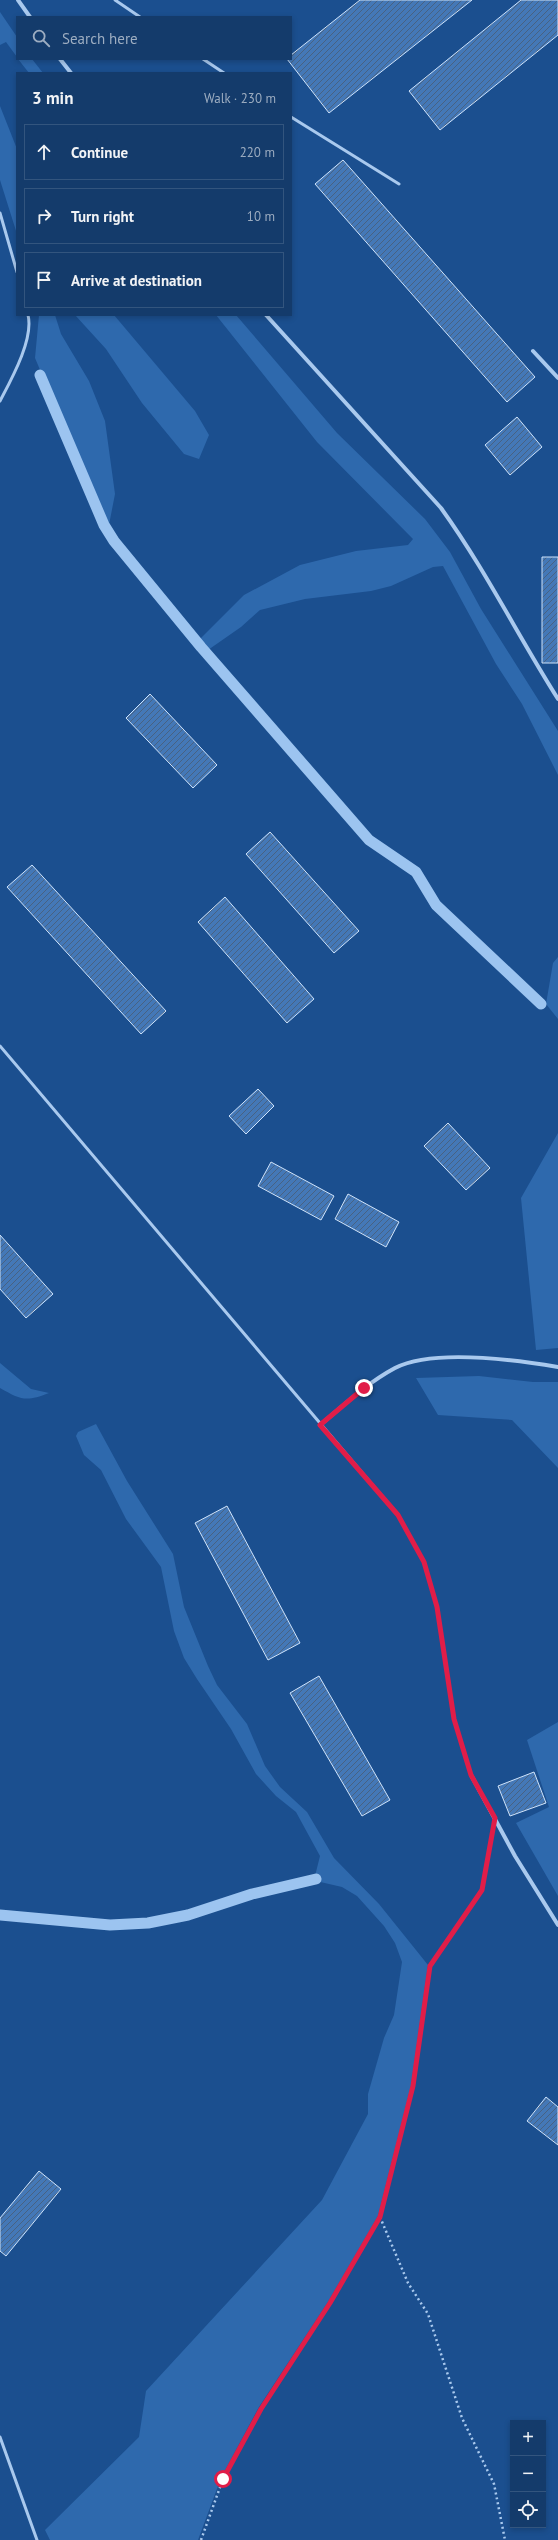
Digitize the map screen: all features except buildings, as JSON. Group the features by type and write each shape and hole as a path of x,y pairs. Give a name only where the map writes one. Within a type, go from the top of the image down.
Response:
{"street":[{"path":"18,0 29,16"},
{"path":"61,60 70,72"},
{"path":"267,316 441,508 466,542 528,651 558,698"},
{"path":"533,351 558,378"},
{"path":"320,1425 364,1388 396,1367 427,1360 467,1357 522,1361 558,1367"},
{"path":"471,1775 558,1925"}],"lane":[{"path":"115,0 139,16"},
{"path":"204,60 222,72"},
{"path":"292,118 399,184"},
{"path":"0,213 16,269"},
{"path":"0,401 14,375 25,344 28,316"},
{"path":"0,1046 320,1425 398,1515 424,1562 437,1607 454,1719 471,1775"},
{"path":"0,2438 37,2540"}],"path":[{"path":"201,2540 223,2479 261,2409 330,2303 380,2217 413,2086 430,1966 482,1890 495,1818"},
{"path":"380,2217 408,2283 428,2314 462,2418 494,2484 505,2540"}],"shaded area":[{"path":"0,12 16,36 16,56 6,42 0,45"},
{"path":"19,60 33,60 42,72 28,72"},
{"path":"0,106 16,146 16,231 0,180"},
{"path":"39,316 55,316 61,334 89,381 105,421 115,494 108,530 35,358"},
{"path":"76,316 115,316 195,411 209,435 199,459 184,454 142,403 106,349"},
{"path":"217,316 237,316 337,433 425,519 450,552 481,609 558,731 558,775 522,704 496,664 443,566 433,567 391,586 371,591 305,599 260,610 241,627 208,650 199,640 244,595 300,565 356,551 408,545 413,539 317,442"},
{"path":"558,957 558,1019 546,1004 553,963"},
{"path":"558,1133 558,1348 536,1350 521,1198"},
{"path":"0,1363 31,1389 49,1393 29,1399 13,1395 0,1388"},
{"path":"479,1376 533,1382 558,1382 558,1468 512,1420 438,1415 416,1378"},
{"path":"96,1424 127,1481 173,1554 184,1607 208,1666 217,1685 247,1724 265,1766 280,1787 307,1812 334,1858 379,1904 428,1965 411,2086 378,2216 328,2302 259,2407 221,2478 198,2540 50,2540 45,2530 139,2437 146,2391 322,2200 368,2114 368,2094 384,2038 394,2015 402,1962 395,1943 384,1926 357,1896 342,1887 316,1881 322,1877 315,1876 320,1856 296,1812 276,1796 256,1774 231,1729 184,1658 174,1631 161,1567 126,1519 101,1470 84,1455 76,1436 78,1432"},
{"path":"558,1722 558,1896 516,1823 549,1807 527,1740"}],"waterway":[{"path":"40,375 104,525 114,541 201,647 369,840 416,872 436,905 541,1004"},
{"path":"0,1915 110,1925 148,1923 188,1915 252,1894 316,1879"}],"route":[{"path":"223,2479 261,2409 330,2303 380,2217 398,2151 413,2086 430,1966 462,1922 482,1890 489,1860 495,1818 471,1775 454,1719 437,1607 424,1562 398,1515 320,1425 364,1388"}]}
